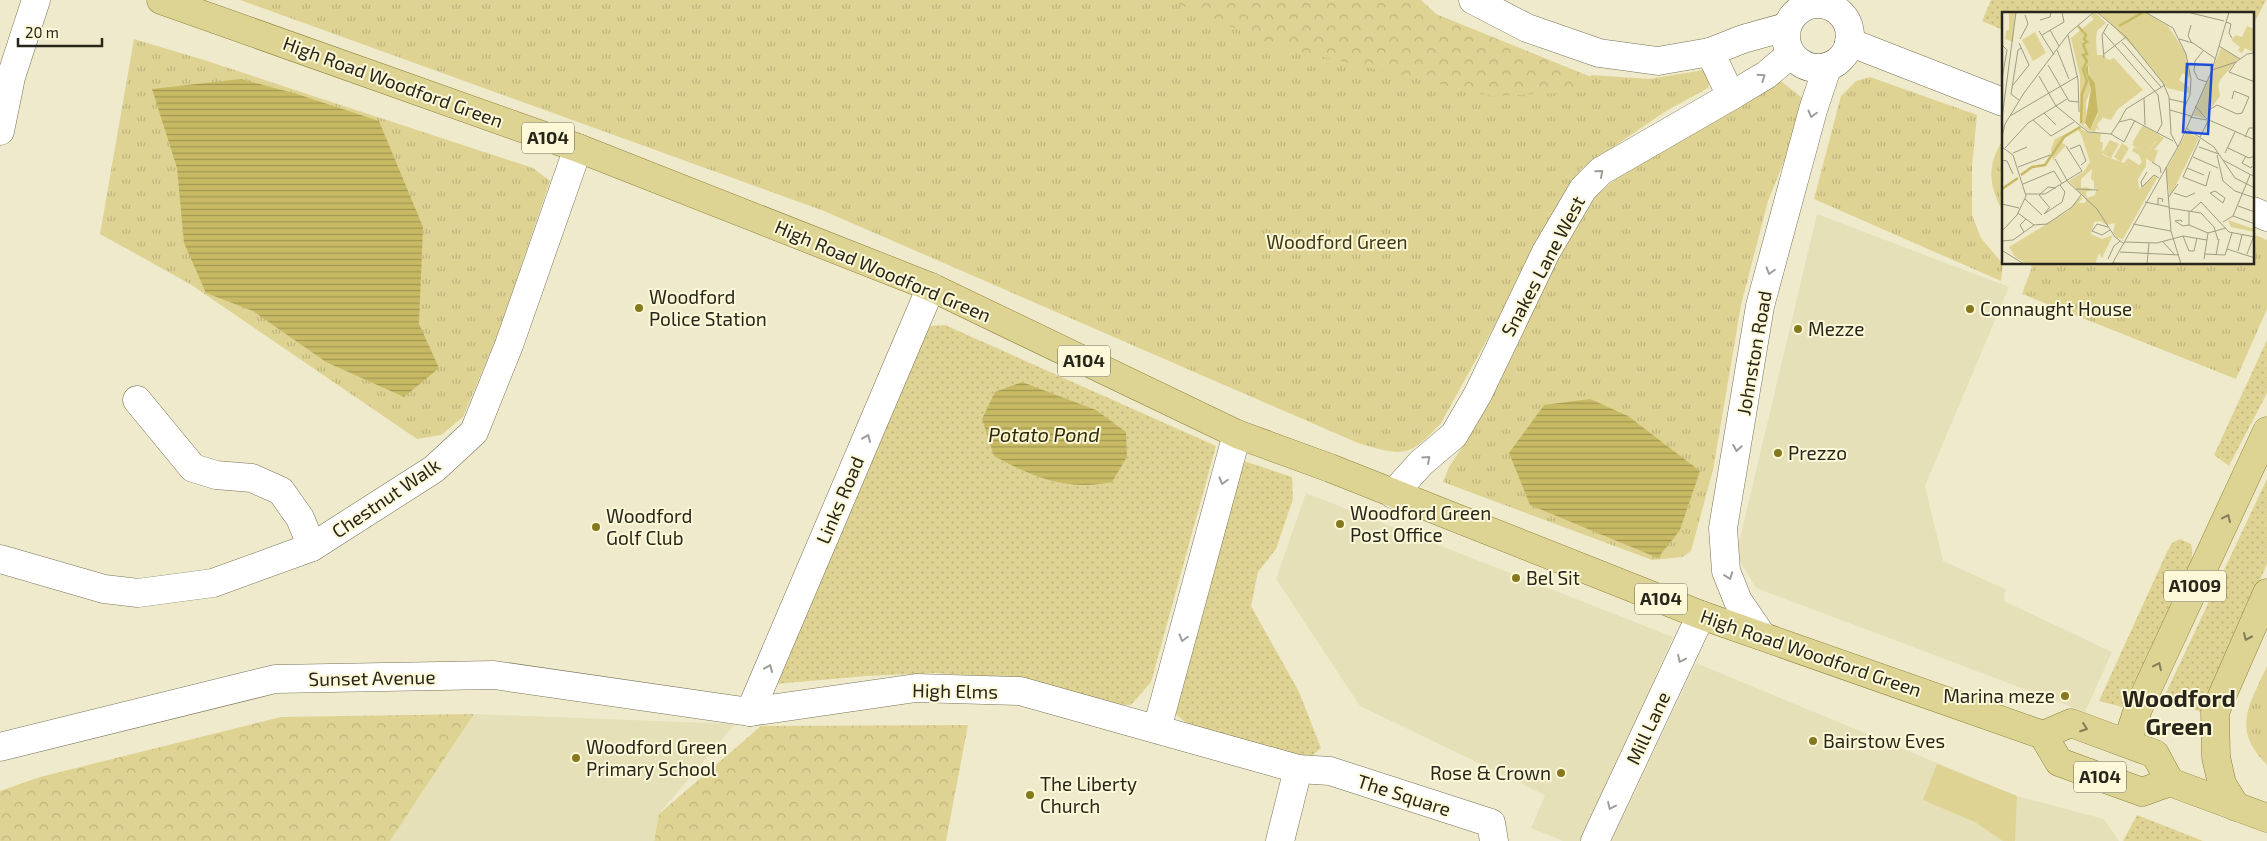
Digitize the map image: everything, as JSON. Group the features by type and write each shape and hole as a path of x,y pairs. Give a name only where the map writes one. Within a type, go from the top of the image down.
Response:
{"main road":[{"name":"High Road Woodford Green","path":"168,1 578,148 931,287 1237,434 1330,468 1701,615 2043,735"},
{"name":"A1009","path":"2127,743 2138,710 2267,431"},
{"path":"2236,807 2222,784 2216,757 2215,712 2267,593"},
{"name":"A104","path":"2071,723 2127,743 2155,754 2170,782 2142,792 2059,762 2043,735 2071,723"},
{"path":"2170,782 2267,818"}],"street":[{"path":"0,131 11,77 36,0"},
{"path":"1473,0 1527,28 1599,53 1658,61 1710,52 1743,38 1786,27"},
{"path":"1816,3 1834,3 1848,26 1849,42 1846,52 1839,60 1827,68 1809,67 1798,62 1791,54 1787,47 1786,27 1795,12 1805,6 1816,3"},
{"path":"1849,42 2002,102"},
{"path":"1710,52 1731,96"},
{"name":"Snakes Lane West","path":"1393,494 1421,464 1454,435 1478,394 1546,252 1583,189 1601,171 1731,96 1766,74 1791,54"},
{"name":"Johnston Road","path":"1762,636 1738,600 1726,571 1723,528 1760,306 1813,110 1827,68"},
{"name":"Chestnut Walk","path":"0,559 104,588 138,593 213,583 312,547 434,469 474,432 509,345 578,148"},
{"path":"2254,211 2267,217"},
{"name":"Links Road","path":"750,712 931,287"},
{"path":"137,400 192,468 216,474 252,478 281,491 300,518 312,547"},
{"path":"1157,729 1237,434"},
{"name":"Mill Lane","path":"1595,841 1701,615"},
{"name":"Sunset Avenue","path":"0,747 275,679 494,675 750,712"},
{"name":"High Elms","path":"750,712 916,688 1020,691 1298,769"},
{"path":"1280,841 1298,769"},
{"name":"The Square","path":"1298,769 1330,771 1491,823 1494,841"}],"shaded area":[{"path":"1817,214 2009,287 1925,486 1943,561 2005,589 2004,601 2112,652 2085,712 1756,588 1736,555"},
{"path":"1306,493 1673,637 1583,841 1563,841 1531,828 1545,795 1360,706 1276,579"},
{"path":"1696,663 2017,796 2104,819 2119,841 1611,841"},
{"name":"Woodford Green Primary School","path":"474,714 735,724 659,814 654,841 390,841"}],"green space":[{"name":"Woodford Green","path":"240,0 1169,0 1276,46 1491,96 1586,92 1591,75 1649,79 1704,70 1710,79 1708,88 1666,111 1581,169 1441,423 1430,435 1412,449 1395,452 1358,443 824,211"},
{"path":"1024,0 1421,0 1436,14 1638,96 1574,154"},
{"path":"1991,0 2266,0 2254,23 2254,12 2002,12 2002,30 1982,21"},
{"path":"134,39 204,60 533,168 550,181 499,331 463,417 441,435 417,439 190,284 100,234"},
{"path":"1870,77 1977,115 1972,167 1972,215 1981,238 2002,263 2001,281 1814,199 1841,96 1856,81"},
{"path":"1778,79 1805,100 1801,119 1768,201 1741,305 1713,470 1691,551 1682,557 1652,560 1443,482 1449,467 1474,429 1528,315 1578,220 1596,196 1620,175"},
{"path":"2002,142 2002,210 1992,185 1991,176 1998,149"},
{"path":"2254,234 2267,240 2267,309 2236,379 2022,294 2032,267 2031,265 2254,265"},
{"path":"945,325 1216,446 1151,682 1131,705 1090,704 996,677 936,673 866,676 774,684 929,326"},
{"path":"2267,340 2267,393 2229,466 2214,455"},
{"path":"1241,460 1292,477 1293,499 1276,549 1258,572 1251,606 1299,692 1321,748 1307,760 1190,726 1174,713"},
{"path":"2267,479 2267,564 2203,713 2164,697"},
{"path":"2180,539 2191,544 2192,558 2179,600 2156,650 2126,708 2099,701 2167,552 2172,543"},
{"path":"2267,666 2267,765 2249,740 2246,728 2254,693"},
{"path":"474,714 390,841 0,841 0,791 40,777 281,717"},
{"path":"968,725 946,841 654,841 659,814 761,726"},
{"path":"1937,764 2017,796 2015,841 2003,841 1975,822 1923,800"},
{"path":"2137,815 2203,841 2123,841"}],"water":[{"path":"241,79 297,94 379,121 423,227 419,324 439,368 404,397 326,362 253,311 206,293 184,243 177,168 152,89"},
{"name":"Potato Pond","path":"1022,382 1096,410 1126,432 1127,457 1112,482 1080,485 1051,481 1023,471 994,456 982,419 995,392"},
{"path":"1590,399 1628,416 1700,471 1680,530 1658,558 1530,505 1509,453 1544,405"}],"place":[{"name":"Woodford Police Station","path":"639,308"},
{"name":"Connaught House","path":"1970,309"},
{"name":"Mezze","path":"1798,329"},
{"name":"Prezzo","path":"1778,453"},
{"name":"Woodford Green Post Office","path":"1340,524"},
{"name":"Woodford Golf Club","path":"596,527"},
{"name":"Bel Sit","path":"1516,578"},
{"name":"Marina meze","path":"2065,696"},
{"name":"Bairstow Eves","path":"1813,741"},
{"name":"Woodford Green Primary School","path":"576,758"},
{"name":"Rose & Crown","path":"1561,773"},
{"name":"The Liberty Church","path":"1030,795"}],"district":[{"name":"Woodford Green","path":"2179,713"}]}
